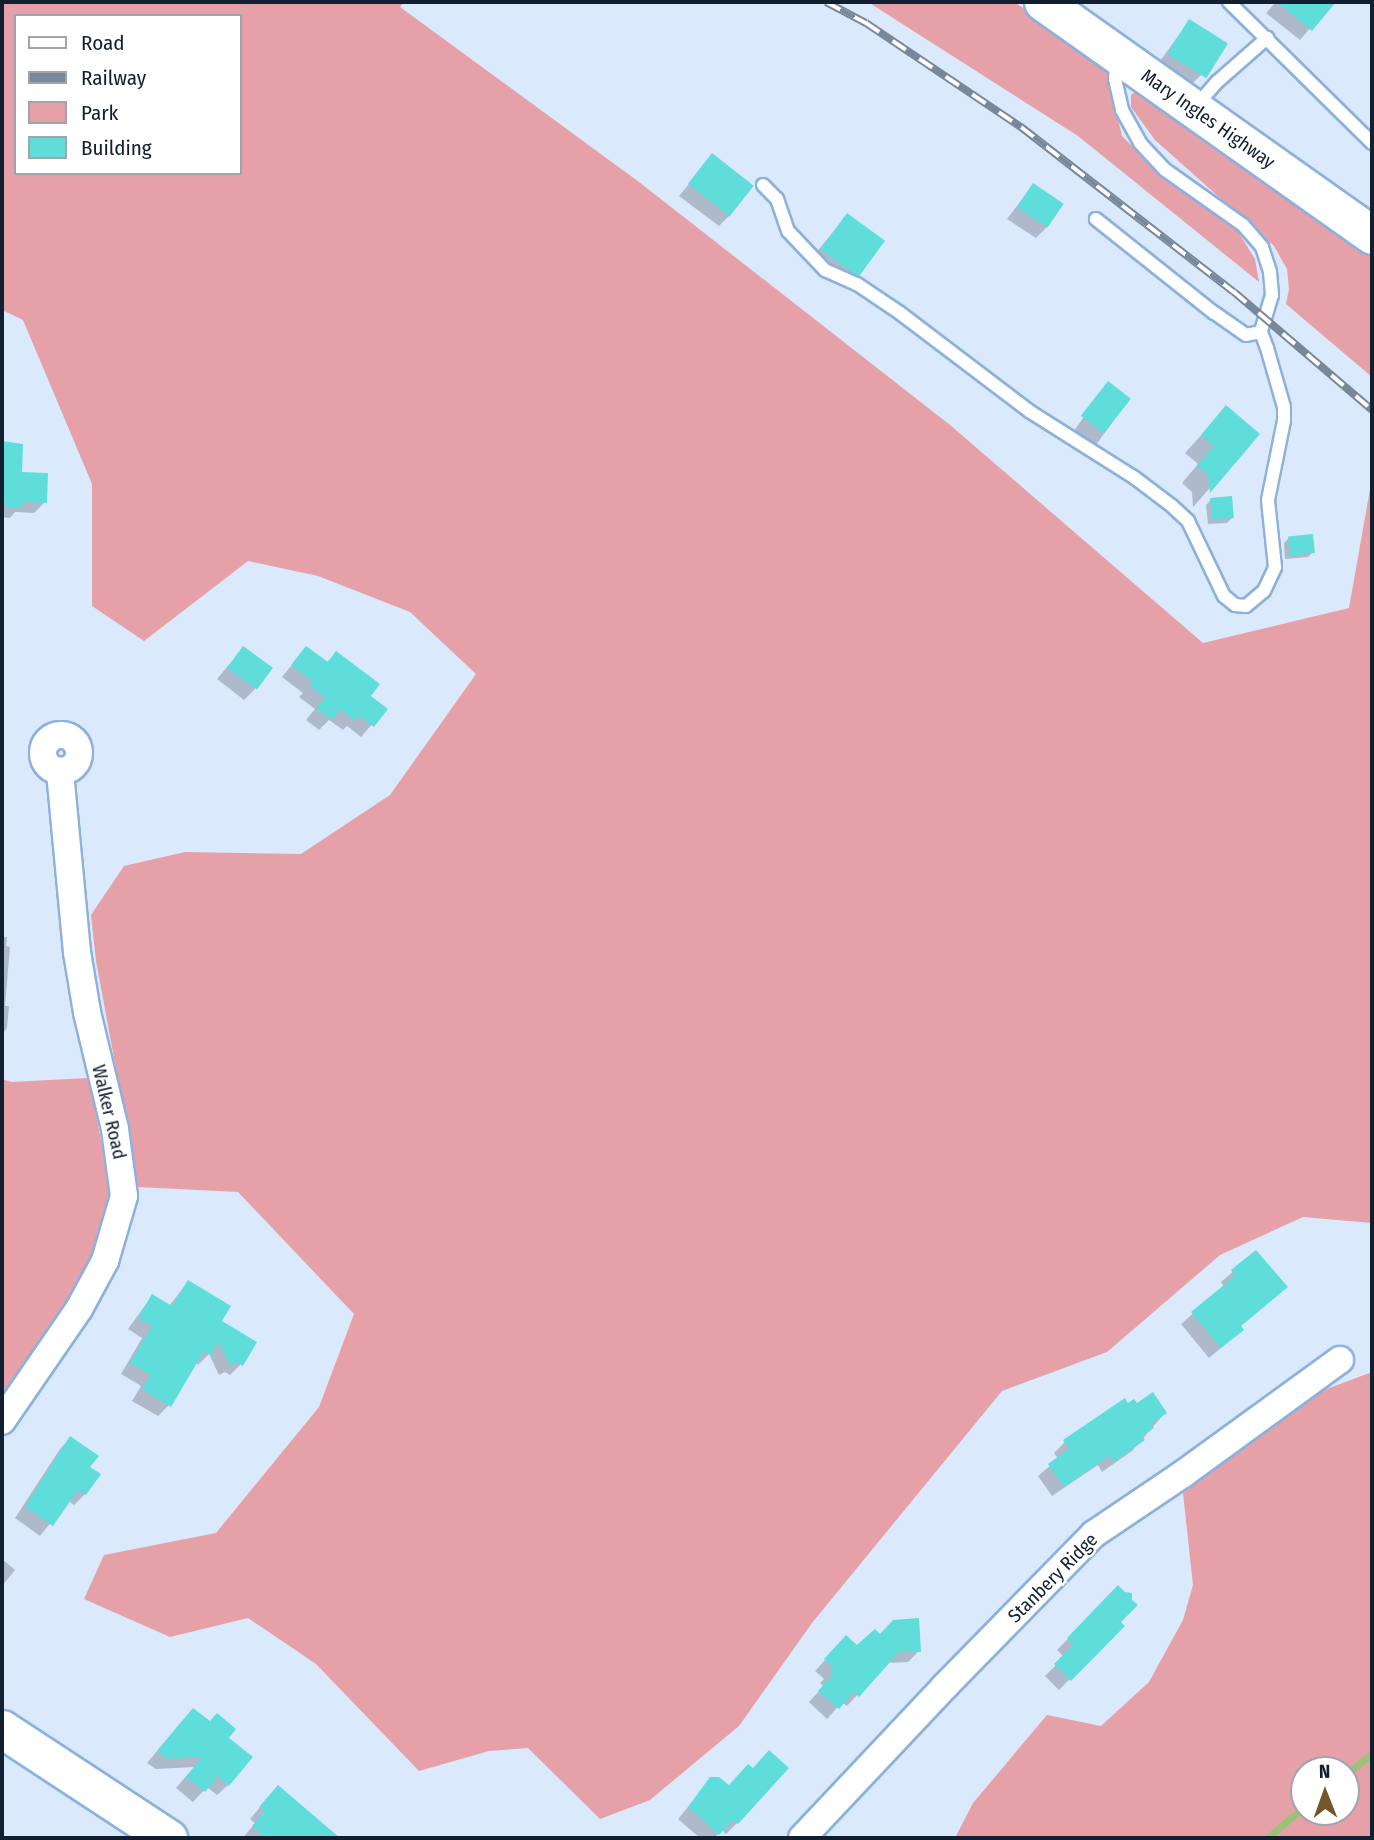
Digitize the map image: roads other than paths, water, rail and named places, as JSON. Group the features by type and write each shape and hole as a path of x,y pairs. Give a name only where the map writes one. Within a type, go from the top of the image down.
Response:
{"street":[{"name":"Mary Ingles Highway","path":"1043,2 1372,235"},
{"name":"Walker Road","path":"2,1421 79,1309 105,1261 124,1196 115,1129 87,1012 77,952 60,771"},
{"name":"Stanbery Ridge","path":"802,1838 945,1686 1094,1534 1183,1474 1340,1360"},
{"path":"2,1729 168,1838"}],"lane":[{"path":"1228,2 1268,38 1372,143"},
{"path":"1194,109 1217,82 1268,38"},
{"path":"763,185 777,199 788,231 825,270 857,284 900,313 1029,411 1135,478 1172,506 1188,522 1224,596 1235,605 1246,607 1264,591 1275,567 1268,500 1284,421 1284,407 1261,332 1272,295 1270,272 1262,247 1243,225 1164,169 1140,143 1122,110 1115,79 1118,57"},
{"path":"1096,219 1214,313 1247,335 1261,332"}],"waterway":[{"path":"1360,1763 1372,1754"},
{"path":"1267,1838 1290,1819"}],"railway":[{"path":"826,2 866,23 1021,127 1234,292 1372,410"}]}
